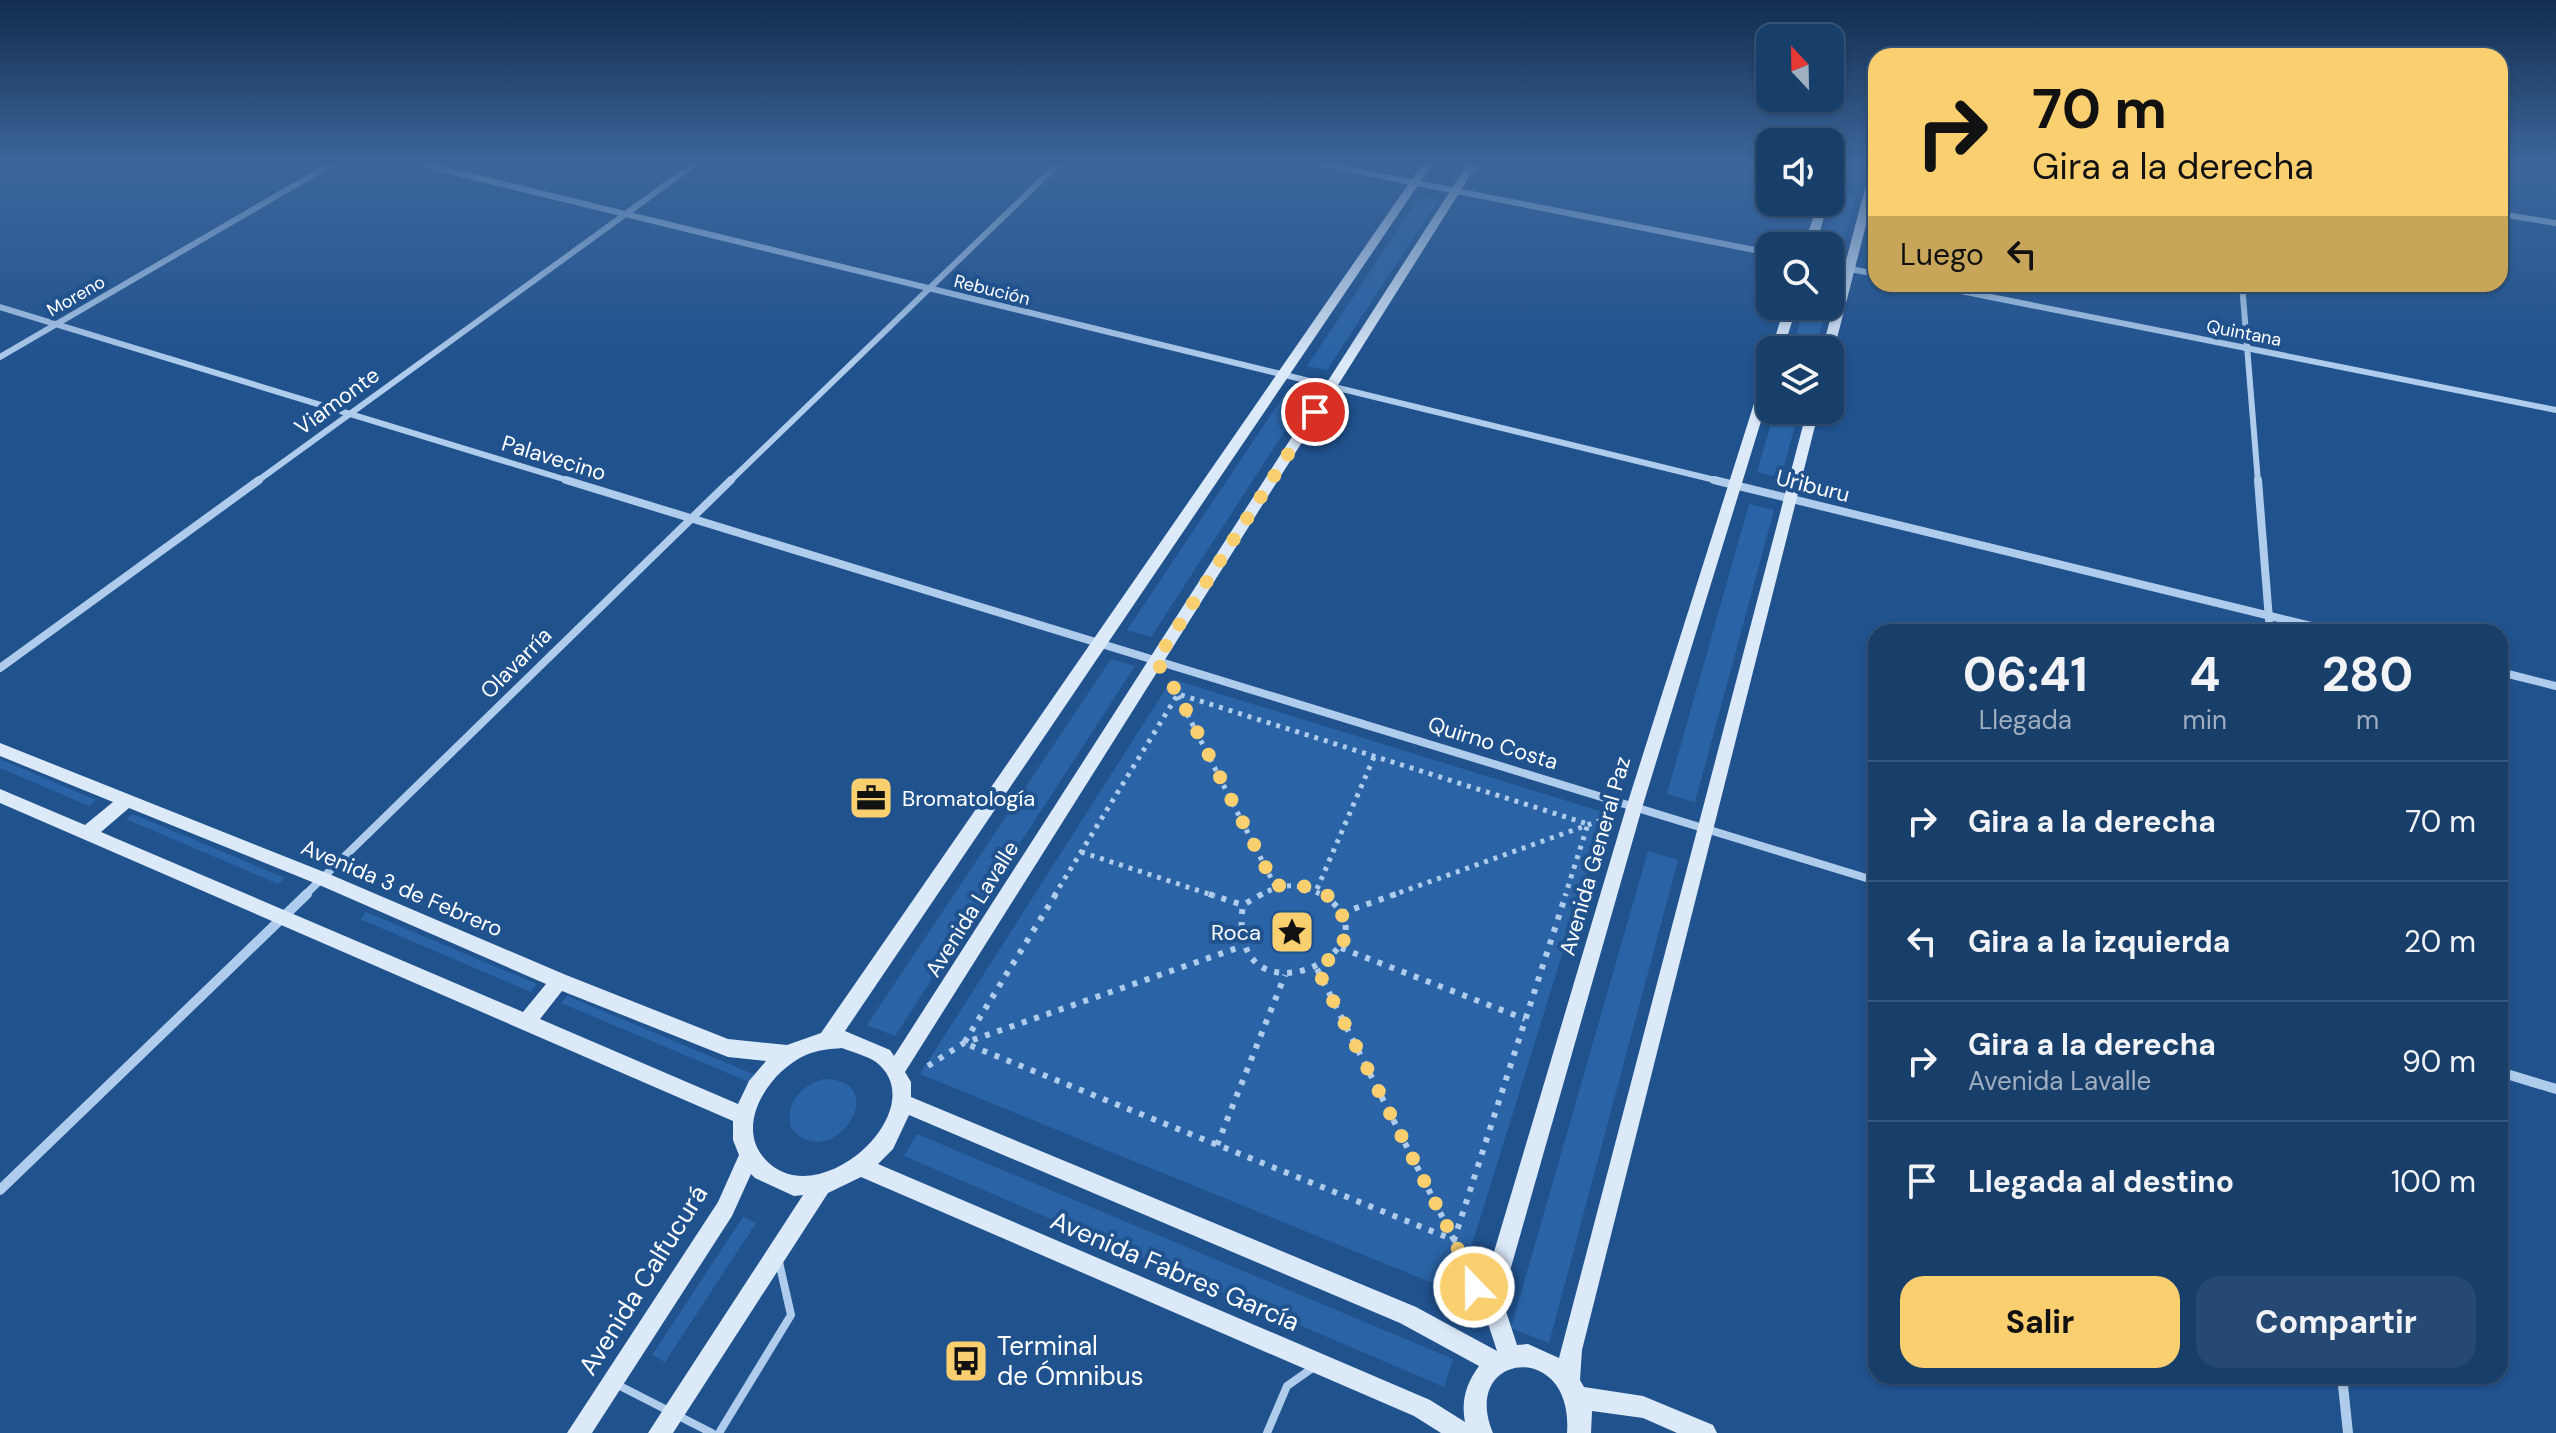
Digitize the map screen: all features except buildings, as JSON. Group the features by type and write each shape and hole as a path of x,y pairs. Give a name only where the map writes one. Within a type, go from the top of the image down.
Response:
{"street":[{"name":"Moreno","path":"0,357 218,230"},
{"name":"Viamonte","path":"0,668 603,230"},
{"name":"Rebución","path":"690,230 1281,375"},
{"name":"Olavarría","path":"0,1190 282,920 690,518 989,230"},
{"name":"Avenida Lavalle","path":"827,1041 1382,230"},
{"name":"Avenida Lavalle","path":"899,1086 1156,661 1431,230"},
{"path":"1655,230 1756,250"},
{"path":"1832,336 1859,230"},
{"path":"1844,268 1868,273"},
{"name":"Quintana","path":"1966,292 2556,410"},
{"path":"2243,292 2269,624"},
{"name":"Palavecino","path":"0,307 1098,644"},
{"name":"Uriburu","path":"1281,375 2304,624"},
{"name":"Avenida General Paz","path":"1502,1360 1491,1299 1634,808 1756,416"},
{"path":"1579,1433 1581,1414 1574,1390 1571,1350 1809,424"},
{"name":"Quirno Costa","path":"1098,644 1868,879"},
{"path":"2508,674 2556,686"},
{"name":"Avenida 3 de Febrero","path":"0,749 323,879 559,981 728,1048 789,1054"},
{"path":"0,796 282,920 744,1116"},
{"path":"87,834 126,801"},
{"path":"526,1023 559,981"},
{"path":"843,1039 867,1044 886,1056 899,1086 898,1123 884,1146 862,1167 837,1180 809,1186 782,1182 762,1171 749,1155 743,1132 744,1116 756,1086 773,1066 789,1054 827,1041 843,1039"},
{"path":"2508,1074 2556,1089"},
{"path":"899,1086 1502,1360"},
{"name":"Avenida Calfucurá","path":"579,1433 725,1209 749,1155"},
{"name":"Avenida Fabres García","path":"862,1167 1422,1408 1462,1433"},
{"path":"666,1424 823,1183"},
{"path":"1481,1433 1474,1410 1476,1392 1483,1376 1502,1360 1526,1355 1542,1359 1557,1368 1574,1390 1643,1407 1705,1433"},
{"path":"2343,1384 2348,1433"}],"lane":[{"path":"719,1433 791,1315 778,1253"},
{"path":"1267,1433 1287,1386 1319,1363"},
{"path":"613,1382 666,1424 712,1433"}],"path":[{"path":"1156,661 1178,694 1275,886"},
{"path":"1178,694 1588,824"},
{"path":"964,1043 1178,694"},
{"path":"1317,889 1374,757"},
{"path":"1342,913 1634,808"},
{"path":"1454,1240 1588,824"},
{"path":"1081,852 1243,905 1275,886 1293,883 1317,889 1332,898 1342,913 1346,929 1341,948 1317,969 1285,974 1267,969 1252,959 1243,946 1239,931 1243,905"},
{"path":"899,1086 964,1043 1243,946"},
{"path":"1341,948 1525,1019"},
{"path":"1317,969 1454,1240 1476,1292"},
{"path":"1217,1145 1285,974"},
{"path":"964,1043 1454,1240"}],"shaded area":[{"path":"1398,230 1418,230 1327,370 1307,366"},
{"path":"1826,230 1847,230 1844,239 1844,232 1825,232"},
{"path":"1801,320 1823,320 1819,336 1796,336"},
{"path":"1288,389 1309,394 1151,637 1127,630"},
{"path":"1771,424 1795,424 1781,478 1757,472"},
{"path":"1749,504 1774,510 1695,802 1667,794"},
{"path":"1111,659 1135,666 895,1036 867,1025"},
{"path":"1172,679 1606,813 1457,1293 920,1074"},
{"path":"0,759 96,800 89,806 0,768"},
{"path":"133,814 285,878 278,884 126,819"},
{"path":"1648,851 1678,860 1549,1343 1511,1328"},
{"path":"366,912 537,984 531,992 360,919"},
{"path":"567,996 755,1075 749,1082 561,1003"},
{"path":"824,1079 845,1083 855,1094 856,1108 850,1122 838,1134 823,1141 807,1140 791,1128 792,1103 801,1091"},
{"path":"917,1134 1453,1359 1444,1387 904,1156"},
{"path":"743,1217 756,1223 665,1362 652,1355"}],"place":[{"name":"Bromatología","path":"871,798"},
{"name":"Roca","path":"1292,932"},
{"name":"Terminal de Ómnibus","path":"966,1361"}],"route":[{"path":"1315,412 1156,661 1178,694 1275,886 1293,883 1317,889 1332,898 1342,913 1346,929 1341,948 1317,969 1454,1240 1474,1287"}]}
